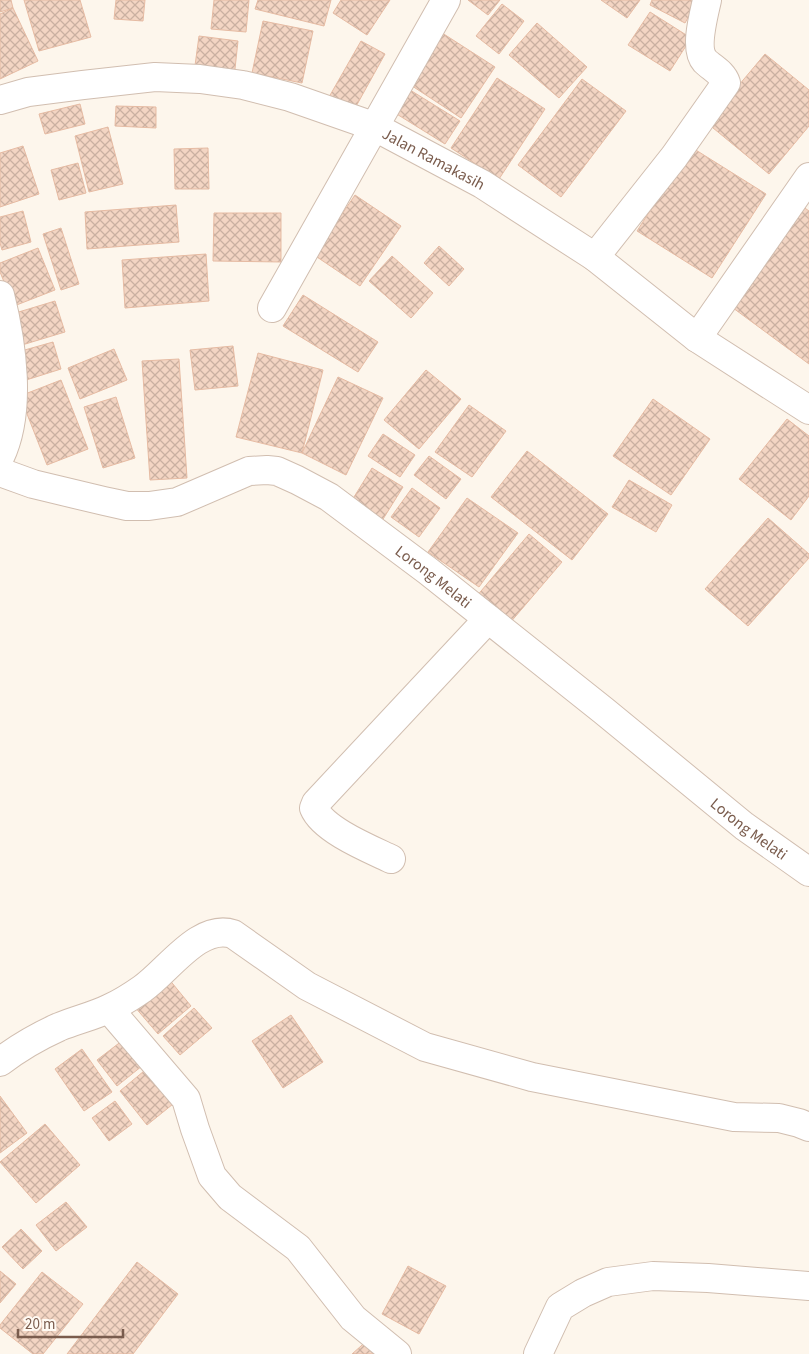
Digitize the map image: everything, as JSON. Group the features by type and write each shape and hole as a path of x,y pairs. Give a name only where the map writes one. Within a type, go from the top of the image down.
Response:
{"street":[{"path":"272,308 373,126 446,0"},
{"path":"595,257 674,157 726,83 723,76 703,59 700,33 707,0"},
{"name":"Jalan Ramakasih","path":"0,100 28,92 83,84 155,77 200,79 243,85 290,97 373,126 482,184 595,257 697,338 809,410"},
{"path":"697,338 809,177"},
{"path":"0,295 8,329 12,401 9,429 0,457"},
{"name":"Lorong Melati","path":"0,472 34,484 127,506 149,506 177,502 249,471 277,471 297,480 329,497 428,571 604,711 744,826 809,872"},
{"path":"391,859 338,832 316,813 314,808 316,803 488,619"},
{"path":"0,1062 58,1027 109,1009 144,988 198,940 216,932 227,932 233,934 307,986 424,1046 532,1077 734,1117 779,1118 809,1127"},
{"path":"109,1009 186,1099 212,1176 230,1197 298,1248 354,1318 397,1354"},
{"path":"538,1354 560,1308 583,1292 608,1282 653,1276 708,1278 809,1286"}],"building":[{"path":"0,0 11,0 13,8 0,12"},
{"path":"24,0 80,0 91,37 39,51"},
{"path":"116,0 145,0 143,21 114,19"},
{"path":"214,0 249,0 246,32 211,29"},
{"path":"258,0 331,0 324,26 255,9"},
{"path":"341,0 390,0 367,35 333,13"},
{"path":"468,0 500,0 488,15"},
{"path":"601,0 640,0 627,18"},
{"path":"652,0 698,0 685,23 650,5"},
{"path":"502,4 524,21 499,54 476,36"},
{"path":"13,8 38,61 0,79 0,14"},
{"path":"650,12 691,38 670,71 628,45"},
{"path":"263,21 313,31 302,83 252,73"},
{"path":"537,23 587,67 559,98 509,55"},
{"path":"436,29 495,67 461,118 403,80"},
{"path":"199,36 238,41 234,78 194,73"},
{"path":"361,41 385,54 354,110 329,97"},
{"path":"765,54 809,90 809,126 769,174 707,123"},
{"path":"497,78 545,109 499,179 451,148"},
{"path":"582,79 626,111 561,197 518,165"},
{"path":"402,85 460,121 445,144 387,108"},
{"path":"80,104 85,124 45,134 39,114"},
{"path":"116,106 156,107 156,128 115,126"},
{"path":"108,127 123,184 89,192 75,136"},
{"path":"23,146 39,194 0,207 0,153"},
{"path":"691,147 766,194 712,278 637,231"},
{"path":"208,148 209,189 175,189 174,149"},
{"path":"78,163 86,193 59,200 51,170"},
{"path":"355,195 401,226 360,286 314,255"},
{"path":"176,205 179,242 87,249 85,212"},
{"path":"802,206 809,211 809,364 729,305"},
{"path":"23,211 31,242 2,250 0,243 0,217"},
{"path":"214,213 281,213 281,262 213,261"},
{"path":"61,228 79,284 61,290 43,234"},
{"path":"439,246 464,269 449,286 424,263"},
{"path":"38,248 55,290 14,306 0,272 0,263"},
{"path":"206,254 209,301 125,308 122,260"},
{"path":"392,256 433,293 411,318 369,281"},
{"path":"303,295 378,342 358,372 283,326"},
{"path":"55,301 65,332 22,345 12,314"},
{"path":"53,342 61,369 23,381 14,353"},
{"path":"233,346 238,386 195,390 190,350"},
{"path":"114,349 127,380 80,399 68,368"},
{"path":"258,353 323,370 302,453 236,437"},
{"path":"179,359 187,478 150,480 142,361"},
{"path":"426,370 461,399 419,449 384,420"},
{"path":"338,377 383,398 346,475 302,453"},
{"path":"61,380 88,449 47,465 20,396"},
{"path":"116,397 135,458 103,468 84,407"},
{"path":"653,399 710,439 671,495 613,456"},
{"path":"469,405 506,431 472,477 435,452"},
{"path":"787,419 809,436 809,496 791,520 739,479"},
{"path":"383,434 415,455 400,477 368,456"},
{"path":"527,451 608,514 572,560 491,497"},
{"path":"429,456 461,479 446,499 414,475"},
{"path":"372,468 403,487 380,524 349,505"},
{"path":"629,480 672,505 656,532 612,507"},
{"path":"412,488 440,508 419,537 391,517"},
{"path":"467,498 518,533 479,587 428,552"},
{"path":"768,518 809,554 809,558 748,626 705,589"},
{"path":"529,534 562,562 509,624 476,597"},
{"path":"168,978 191,1006 158,1034 134,1006"},
{"path":"194,1008 212,1028 180,1055 163,1036"},
{"path":"291,1015 323,1062 283,1088 252,1041"},
{"path":"127,1037 147,1062 117,1086 97,1060"},
{"path":"82,1049 112,1092 84,1111 55,1069"},
{"path":"150,1066 178,1100 147,1125 120,1091"},
{"path":"0,1096 27,1133 0,1153"},
{"path":"115,1101 132,1124 109,1141 92,1118"},
{"path":"45,1124 80,1165 36,1203 0,1162"},
{"path":"66,1202 87,1227 56,1251 36,1225"},
{"path":"21,1229 42,1251 23,1269 2,1247"},
{"path":"137,1262 178,1294 133,1354 67,1354"},
{"path":"408,1266 446,1286 419,1334 382,1314"},
{"path":"0,1271 16,1284 0,1303"},
{"path":"42,1272 83,1304 43,1354 33,1354 0,1328 0,1325"},
{"path":"370,1338 384,1354 352,1354"}]}
